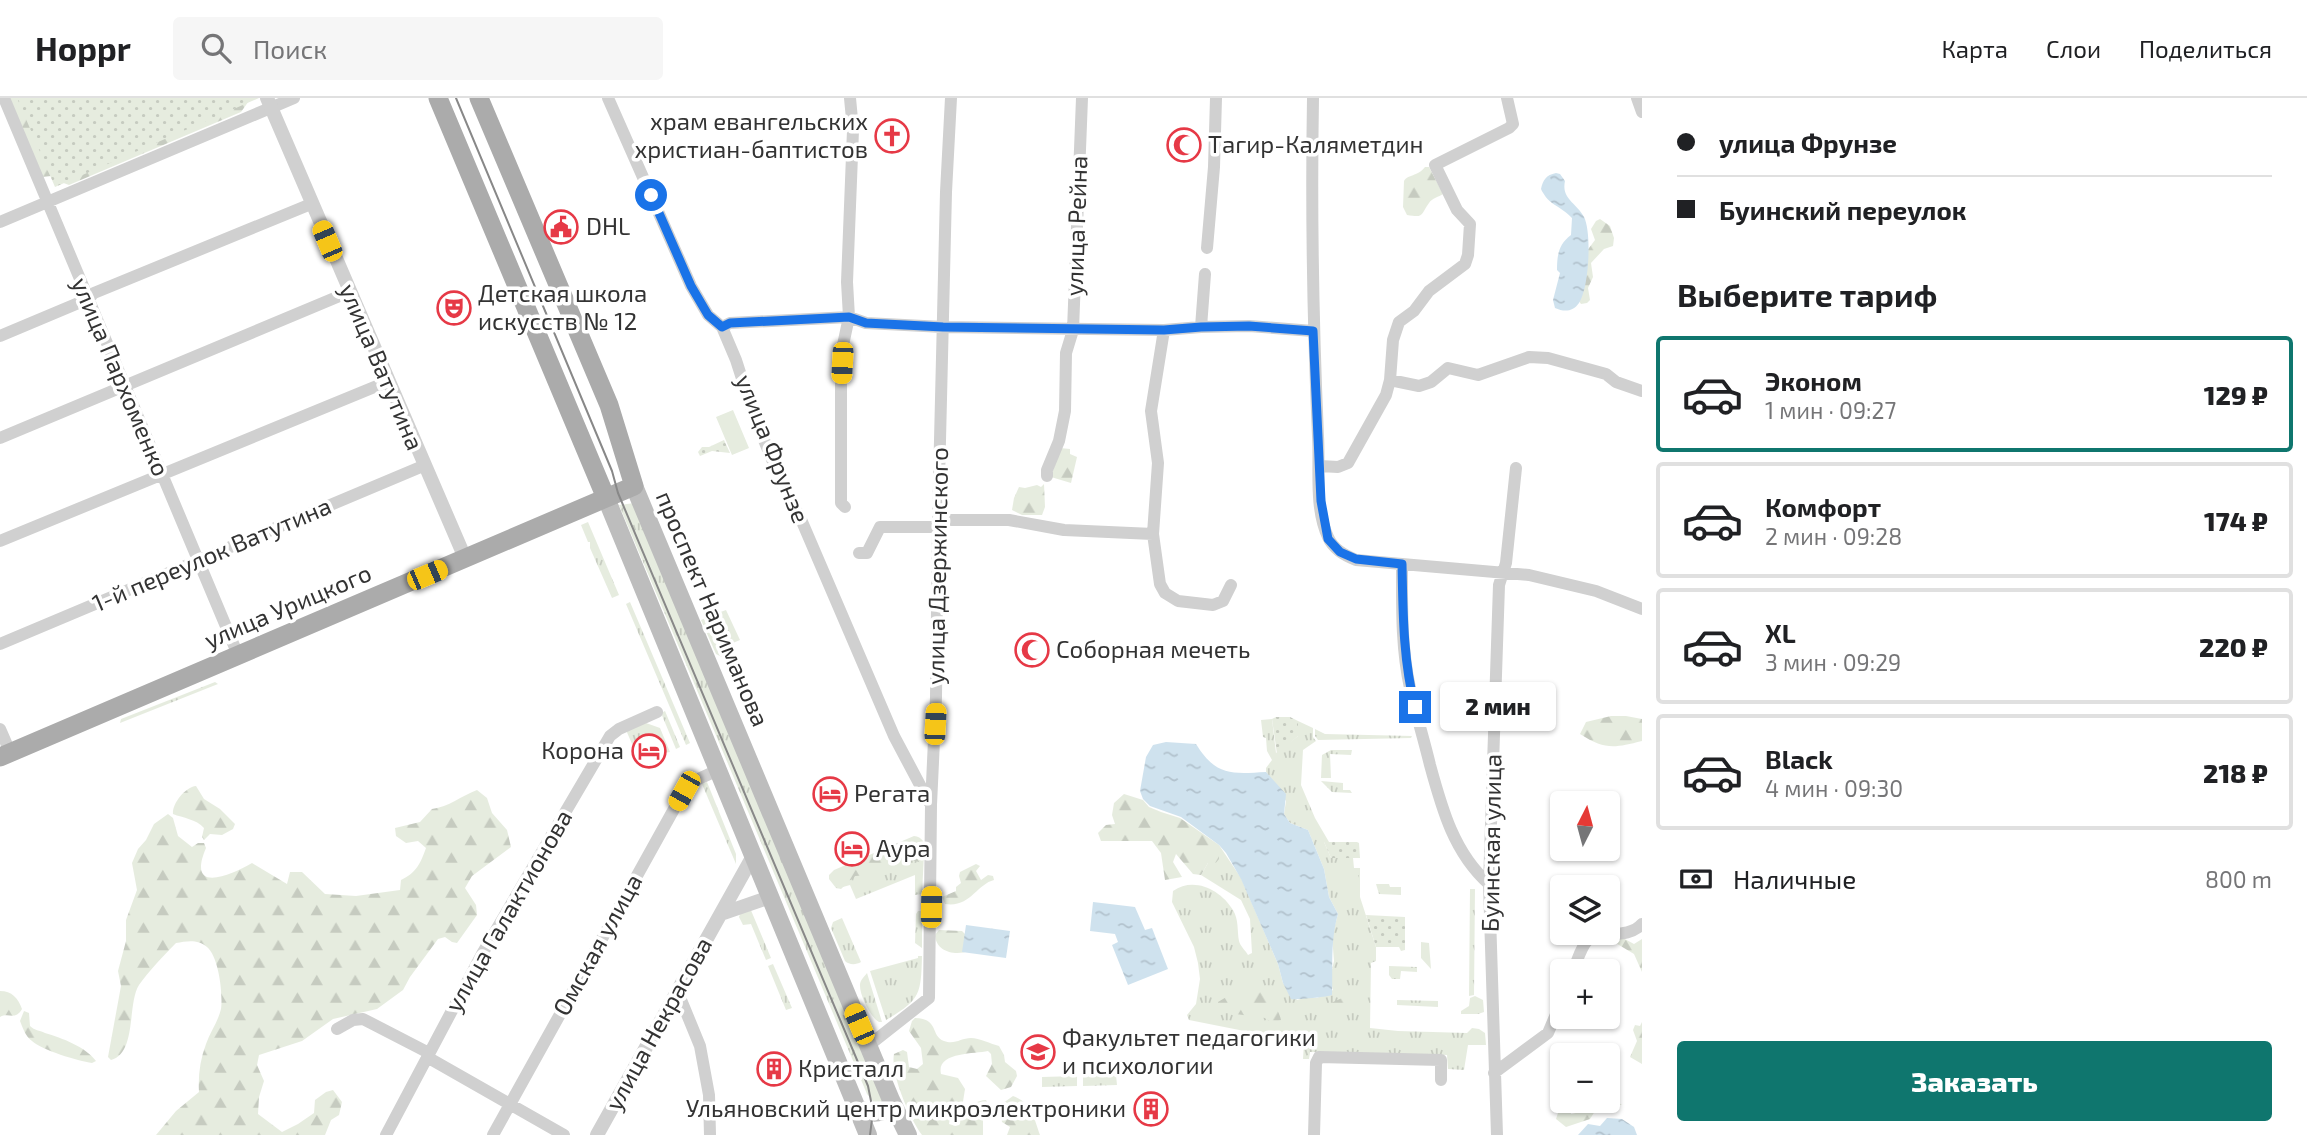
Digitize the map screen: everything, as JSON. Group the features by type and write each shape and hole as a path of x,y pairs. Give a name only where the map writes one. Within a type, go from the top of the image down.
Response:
{"main road":[{"path":"438,98 868,1135"},
{"name":"проспект Нариманова","path":"479,98 609,405 634,485 868,1046 908,1135"},
{"name":"улица Урицкого","path":"5,754 634,485"},
{"path":"858,1109 870,1113 882,1112 889,1108 891,1100"}],"street":[{"path":"0,222 269,103 294,98"},
{"name":"улица Фрунзе","path":"609,98 691,286 708,315 722,327 754,416 786,493 800,517 894,736 931,805"},
{"path":"845,507 841,503 841,380 843,345 849,317 847,282 853,131 850,98"},
{"name":"улица Дзержинского","path":"868,1046 929,998 931,805 936,697 946,192 951,98"},
{"name":"улица Рейна","path":"1047,476 1059,441 1065,411 1066,353 1073,330 1082,98"},
{"path":"1207,248 1214,167 1216,98"},
{"path":"1313,98 1313,331 1323,516 1328,539 1340,552 1356,559 1503,572 1572,585 1642,608"},
{"path":"1320,466 1338,467 1348,463 1386,395 1393,340 1399,322 1414,311 1429,291 1465,264 1470,224 1457,211 1435,165 1513,124 1507,98"},
{"path":"1637,98 1642,112"},
{"name":"улица Пархоменко","path":"3,101 237,655"},
{"name":"улица Ватутина","path":"269,103 465,558"},
{"path":"0,336 88,299 94,293 311,204"},
{"path":"1201,327 1205,274"},
{"path":"0,438 349,292"},
{"path":"722,327 730,323 849,317 866,323 943,327 1164,330 1249,326 1313,331"},
{"path":"1164,330 1151,411 1158,463 1153,534 1160,584 1165,593 1178,601 1213,605 1223,601 1231,585"},
{"path":"1390,380 1419,386 1431,382 1448,368 1478,375 1522,359 1539,357 1596,370 1616,382 1642,391"},
{"path":"0,541 388,381"},
{"name":"1-й переулок Ватутина","path":"0,644 424,466"},
{"name":"Буинская улица","path":"1497,1135 1489,884 1499,586 1506,563 1516,468"},
{"path":"859,553 867,553 880,527 938,523 1009,520 1064,530 1153,534"},
{"path":"1402,564 1403,625 1409,686 1440,801 1452,835 1475,871 1489,884"},
{"name":"улица Галактионова","path":"386,1135 482,954 610,736 618,729 657,712"},
{"path":"0,729 5,754"},
{"name":"Омская улица","path":"493,1135 684,791 692,782 718,771"},
{"name":"улица Некрасова","path":"597,1135 754,856"},
{"name":"улица Некрасова","path":"720,914 770,897"},
{"path":"1578,959 1591,937 1623,934 1642,924"},
{"path":"677,990 700,1046 709,1095 710,1135"},
{"path":"337,1029 353,1020 363,1019 564,1135"},
{"path":"1494,1073 1548,1033 1550,1028"},
{"path":"1314,1135 1315,1076 1319,1057 1441,1059 1441,1080"}],"green space":[{"path":"7,98 29,98 51,176 42,177"},
{"path":"17,98 259,98 55,187"},
{"path":"251,98 241,112 69,185 58,181"},
{"path":"1429,167 1443,194 1430,201 1421,215 1407,215 1403,207 1404,181"},
{"path":"1600,219 1610,226 1614,238 1613,246 1604,249 1591,263 1593,277 1588,288 1590,300 1581,304 1579,301 1586,252 1595,240 1591,229"},
{"path":"733,410 749,448 732,455 716,417"},
{"path":"724,440 730,453 712,451 700,456 698,452 702,447 709,447"},
{"path":"1060,448 1070,449 1070,454 1077,457 1071,483 1051,477"},
{"path":"1044,484 1045,507 1042,515 1022,515 1012,510 1019,487 1041,487"},
{"path":"635,503 885,1102 876,1105 867,1094 619,505"},
{"path":"588,522 619,595 612,598 581,525"},
{"path":"630,602 690,743 686,745 626,604"},
{"path":"726,610 740,640 728,645 715,614"},
{"path":"710,616 727,657 716,654 701,620"},
{"path":"215,682 218,684 120,723 121,719"},
{"path":"665,711 680,747 676,749 661,713"},
{"path":"1611,716 1642,719 1642,741 1610,746 1596,743 1580,734 1586,722"},
{"path":"1290,717 1298,721 1298,736 1277,754 1272,719"},
{"path":"1272,719 1276,753 1298,736 1298,721 1313,728 1316,741 1303,750 1301,785 1329,842 1324,842 1331,858 1353,858 1354,868 1360,868 1360,897 1376,947 1376,961 1371,963 1370,1028 1467,1033 1472,1028 1479,1029 1485,1033 1486,1045 1468,1045 1464,1070 1448,1069 1447,1055 1310,1052 1309,1059 1303,1059 1304,1043 1189,1020 1187,1015 1196,1004 1200,979 1194,947 1172,902 1173,891 1198,885 1222,896 1235,914 1241,945 1248,955 1252,953 1250,919 1241,900 1201,875 1208,863 1219,859 1219,845 1241,878 1278,964 1283,983 1297,1000 1317,998 1333,990 1330,978 1334,961 1332,936 1338,914 1329,897 1324,869 1308,830 1290,823 1284,814 1286,801 1266,772 1272,760 1267,751 1266,738 1263,737 1261,720"},
{"path":"646,723 660,728 670,752 664,753 656,734 632,744 626,730"},
{"path":"1315,729 1325,734 1412,736 1318,740"},
{"path":"1331,750 1352,750 1351,755 1330,754 1331,778 1321,778 1322,755"},
{"path":"1321,781 1343,783 1343,790 1350,790 1352,793 1332,792"},
{"path":"707,782 736,854 736,864 702,784"},
{"path":"196,786 204,799 220,809 235,824 233,829 222,835 210,834 204,840 204,828 201,825 173,814 180,797"},
{"path":"477,790 487,798 492,813 507,830 511,847 472,876 465,888 476,905 477,915 457,943 445,937 438,939 403,990 377,1009 333,1019 302,1041 259,1055 257,1065 264,1081 258,1114 282,1132 314,1113 315,1100 333,1090 342,1102 339,1115 331,1120 325,1135 156,1135 176,1111 199,1092 202,1056 220,1014 221,985 215,959 204,944 188,941 176,943 139,985 135,993 125,1048 119,1056 111,1060 108,1057 121,986 118,971 126,941 126,920 137,890 132,863 154,824 168,814 173,818 178,836 192,847 204,843 206,848 201,863 206,877 223,876 252,863 287,884 290,872 302,872 325,894 356,896 400,890 401,880 411,874 420,863 426,848 418,841 406,843 396,836 395,828 420,822 432,809"},
{"path":"1124,794 1143,800 1149,807 1180,818 1219,845 1219,859 1215,864 1208,863 1201,875 1193,874 1176,854 1173,862 1182,877 1165,880 1161,853 1152,841 1101,841 1098,833 1106,825 1115,824 1112,815 1114,803"},
{"path":"914,836 922,839 925,846 922,863 909,859 900,860 869,875 855,876 841,889 836,888 829,879 834,870"},
{"path":"1324,842 1357,842 1360,858 1331,858"},
{"path":"924,854 922,894 915,895 915,875 856,899 850,885 843,887 837,873"},
{"path":"976,864 980,866 976,871 981,880 988,875 993,876 994,880 961,902 945,904 942,897 956,891 956,887 961,883 960,872"},
{"path":"1341,869 1358,869 1358,895 1341,895"},
{"path":"1376,884 1401,887 1401,895 1379,894"},
{"path":"1470,889 1475,889 1474,995 1469,996"},
{"path":"750,908 771,958 766,960 751,924 743,925 739,917"},
{"path":"918,911 922,911 922,948 915,943"},
{"path":"1366,915 1405,917 1405,950 1401,951 1399,947 1376,947"},
{"path":"842,918 861,962 859,963 851,964 845,961 831,928 833,922"},
{"path":"939,930 962,931 968,937 969,951 952,953 943,949 936,941 935,935"},
{"path":"1620,938 1634,944 1642,939 1642,972 1634,954 1619,945"},
{"path":"1421,942 1429,943 1431,969 1421,958"},
{"path":"922,956 922,969 916,995 906,1007 886,1020 870,971"},
{"path":"773,964 792,1008 786,1010 768,966"},
{"path":"1389,966 1417,967 1417,972 1401,971 1400,979 1392,979"},
{"path":"867,973 882,1022 873,1016 861,994 860,984"},
{"path":"1259,990 1275,1007 1281,1020 1273,1023 1265,1018 1221,1012 1218,1008 1218,1002 1233,993"},
{"path":"0,991 8,992 16,998 22,1009 19,1013 0,1017"},
{"path":"1475,996 1483,1000 1484,1012 1461,1014 1461,1011 1469,1006 1470,998"},
{"path":"1342,998 1347,1000 1350,1006 1346,1010 1338,1011 1331,1003"},
{"path":"1397,1000 1438,1001 1438,1007 1397,1005"},
{"path":"24,1011 29,1013 32,1028 73,1044 96,1061 92,1063 78,1060 37,1044 28,1037 20,1021"},
{"path":"915,1018 928,1021 944,1041 974,1038 999,1046 1005,1062 1016,1071 1017,1076 1011,1087 1001,1090 986,1076 992,1064 988,1051 957,1055 944,1062 941,1067 941,1074 958,1078 965,1089 962,1108 950,1117 949,1124 956,1126 968,1109 986,1100 988,1104 983,1113 983,1135 922,1135 917,1128 902,1096 894,1062 894,1054 903,1050 907,1052 909,1067 917,1069 923,1064 921,1048 909,1031"},
{"path":"1642,1022 1642,1064 1630,1057 1637,1041 1633,1030 1635,1025 1640,1026"},
{"path":"1116,1075 1117,1085 1083,1086 1083,1076"},
{"path":"1077,1076 1077,1086 1042,1087 1042,1077"},
{"path":"1013,1096 1028,1107 1040,1135 1007,1135 1010,1127 1002,1122 999,1106"},
{"path":"1558,1113 1594,1113 1590,1119 1566,1127 1556,1119"}],"water":[{"path":"1556,173 1565,181 1567,197 1584,217 1588,235 1585,285 1579,303 1568,310 1555,308 1553,300 1560,273 1557,270 1558,254 1571,235 1572,218 1548,199 1541,189 1546,178"},
{"path":"1166,742 1196,744 1210,762 1225,771 1266,772 1286,794 1284,814 1290,823 1308,830 1324,869 1329,897 1338,914 1333,944 1332,995 1291,999 1241,879 1226,853 1181,817 1150,806 1143,799 1140,791 1146,757 1153,745"},
{"path":"1093,902 1135,907 1145,930 1152,928 1168,969 1128,985 1112,945 1118,942 1115,934 1090,931"},
{"path":"966,925 1010,931 1006,958 962,952"},
{"path":"1607,1118 1622,1119 1634,1127 1637,1135 1578,1135 1588,1124 1600,1126"}],"tram line":[{"path":"456,98 612,471 618,493 868,1086 873,1111 870,1135"}],"place":[{"name":"храм евангельских христиан-баптистов","path":"892,136"},
{"name":"Тагир-Каляметдин","path":"1184,145"},
{"name":"DHL","path":"561,227"},
{"name":"Детская школа искусств № 12","path":"454,308"},
{"name":"Соборная мечеть","path":"1032,650"},
{"name":"Корона","path":"649,751"},
{"name":"Регата","path":"830,794"},
{"name":"Аура","path":"852,849"},
{"name":"Факультет педагогики и психологии","path":"1038,1052"},
{"name":"Кристалл","path":"774,1069"},
{"name":"Ульяновский центр микроэлектроники","path":"1151,1109"}],"route":[{"path":"651,195 699,302 708,315 722,327 730,323 849,317 866,323 943,327 1164,330 1249,326 1313,331 1321,501 1325,529 1328,539 1346,556 1380,563 1402,564 1403,625 1409,686 1415,707"}]}
